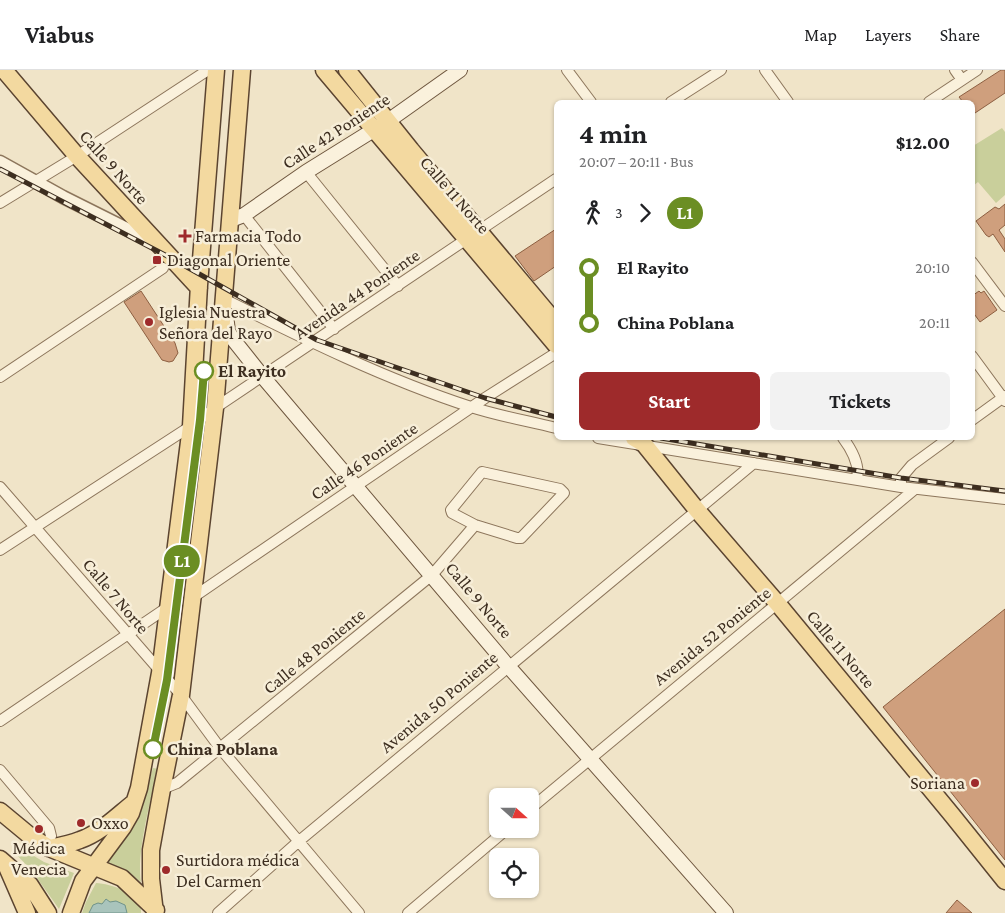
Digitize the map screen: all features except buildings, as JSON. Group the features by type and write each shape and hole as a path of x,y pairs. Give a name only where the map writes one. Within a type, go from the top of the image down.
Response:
{"main road":[{"name":"Calle 9 Norte","path":"4,70 77,156 199,288"},
{"path":"71,913 83,881 132,813 139,788 160,673 191,426 199,288 216,70"},
{"path":"159,912 152,850 180,695 216,408 224,299 237,217 242,70"},
{"name":"Calle 11 Norte","path":"324,70 373,130 554,322"},
{"name":"Calle 11 Norte","path":"347,70 388,121 554,342"},
{"name":"Calle 42 Poniente","path":"237,217 388,121 460,70"},
{"name":"Calle 9 Norte","path":"224,299 228,331 263,377 508,666 726,913"},
{"name":"Calle 11 Norte","path":"641,440 697,510 778,604 952,815 1005,882"},
{"path":"48,847 79,841 92,835 113,820 135,800"},
{"path":"0,811 29,835 48,847 122,878 159,912"},
{"path":"2,861 27,913"},
{"path":"2,861 30,885 48,913"}],"street":[{"path":"0,203 77,156 208,70"},
{"path":"567,70 590,100"},
{"path":"674,100 721,70"},
{"path":"765,70 787,100"},
{"path":"955,70 962,80"},
{"path":"932,100 977,70"},
{"path":"0,162 158,244"},
{"path":"306,172 398,286"},
{"name":"Avenida 44 Poniente","path":"0,550 191,426 554,181"},
{"path":"237,217 334,328"},
{"path":"975,266 1005,306"},
{"path":"0,377 163,268"},
{"path":"224,299 312,343 394,379 473,407 554,427"},
{"name":"Calle 46 Poniente","path":"192,598 473,407 554,354"},
{"path":"975,360 1004,398 975,418"},
{"path":"641,440 754,463 900,487 1005,499"},
{"path":"844,440 859,470 857,479"},
{"path":"900,487 901,478 912,465 946,440"},
{"name":"Avenida 50 Poniente","path":"222,912 299,841 754,463"},
{"path":"482,472 560,489 564,493 521,538 475,525 452,513 451,510 482,472"},
{"name":"Calle 7 Norte","path":"0,487 180,695 220,748 359,913"},
{"name":"Avenida 52 Poniente","path":"539,801 915,489"},
{"name":"Calle 48 Poniente","path":"162,789 177,783 432,575 475,525"},
{"path":"0,722 168,608"},
{"path":"0,770 49,828 51,836 48,847"},
{"path":"408,913 496,838"}],"green space":[{"path":"1002,128 1005,132 1005,195 996,203 978,182 975,184 975,145"},
{"path":"153,768 159,769 148,809 142,842 141,882 126,872 105,863 124,839 140,811"},
{"path":"19,847 44,862 74,873 59,909 32,871 14,852"},
{"path":"96,883 110,885 132,895 140,906 141,913 82,913"}],"water":[{"path":"106,899 110,902 116,901 125,905 127,913 89,913 93,905 102,904"}],"railway":[{"path":"0,169 169,257 317,340 485,398 554,416"},
{"path":"673,440 901,478 1005,491"}],"bus line":[{"name":"L1","path":"153,749 167,680 200,420 204,371"}],"place":[{"name":"Farmacia Todo","path":"185,236"},
{"name":"Diagonal Oriente","path":"157,260"},
{"name":"Iglesia Nuestra Señora del Rayo","path":"149,322"},
{"name":"El Rayito","path":"204,371"},
{"name":"China Poblana","path":"153,749"},
{"name":"Soriana","path":"975,783"},
{"name":"Oxxo","path":"81,823"},
{"name":"Médica Venecia","path":"39,829"},
{"name":"Surtidora médica Del Carmen","path":"166,870"}]}
